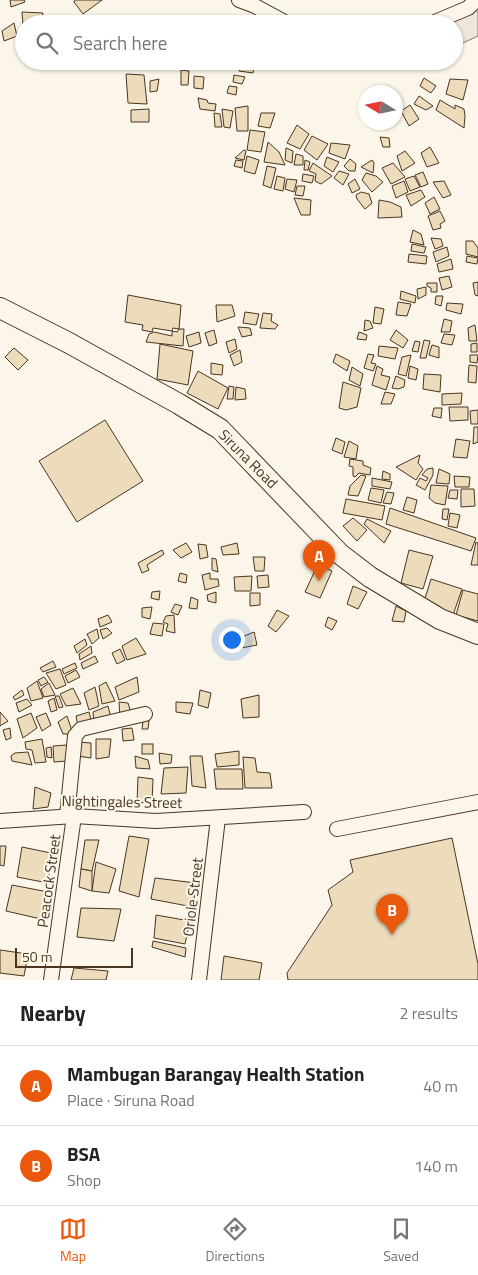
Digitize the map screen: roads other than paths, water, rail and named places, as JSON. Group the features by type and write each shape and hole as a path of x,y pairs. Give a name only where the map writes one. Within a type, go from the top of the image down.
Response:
{"street":[{"path":"239,0 272,15"},
{"path":"451,15 468,8 476,0"},
{"name":"Siruna Road","path":"0,308 179,404 220,429 340,554 370,577 440,619 478,634"},
{"name":"Peacock Street","path":"51,980 71,816 75,736 81,729 145,714"},
{"path":"337,829 478,802"},
{"name":"Nightingales Street","path":"0,821 71,816 156,821 304,812"},
{"name":"Oriole Street","path":"200,980 218,818"}],"place":[{"name":"Mambugan Barangay Health Station","path":"319,581"},
{"name":"BSA","path":"392,935"}]}
